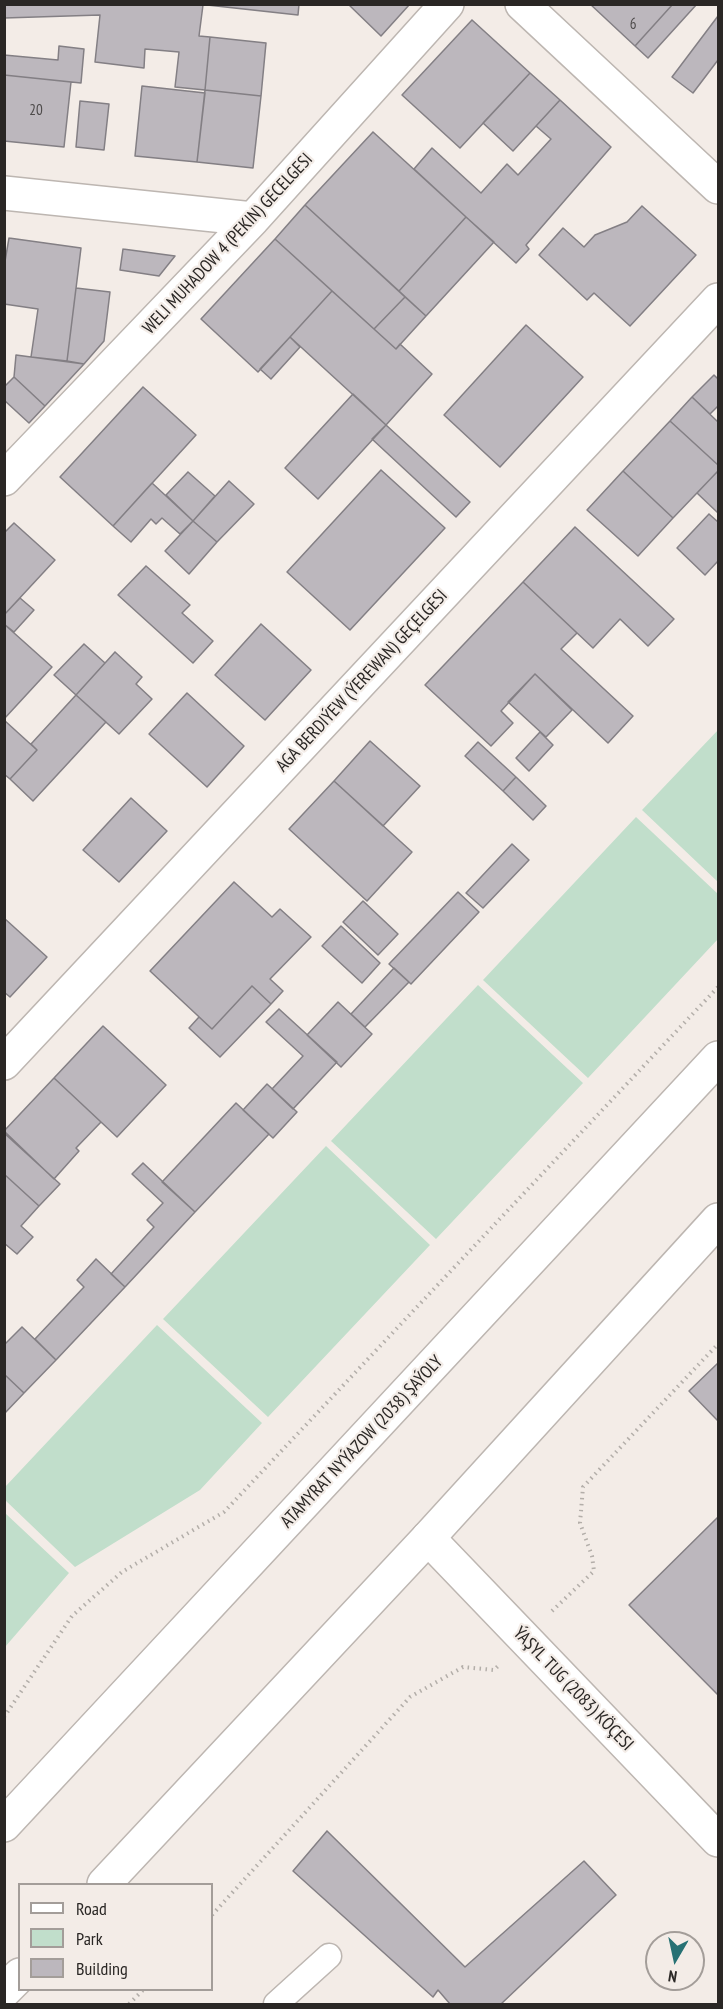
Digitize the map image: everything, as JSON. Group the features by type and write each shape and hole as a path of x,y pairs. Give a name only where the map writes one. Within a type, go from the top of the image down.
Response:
{"street":[{"name":"WELI MUHADOW 4 (PEKIN) GECELGESI","path":"4,479 253,219 447,4"},
{"path":"522,4 718,188"},
{"path":"4,193 253,219"},
{"name":"AGA BERDIÝEW (ÝEREWAN) GEÇELGESI","path":"4,1063 718,300"},
{"name":"ATAMYRAT NYÝAZOW (2038) ŞAÝOLY","path":"4,1825 718,1058"},
{"path":"105,1883 428,1538 718,1220"},
{"name":"ÝAŞYL TUG (2083) KÖÇESI","path":"428,1538 718,1840"},
{"path":"4,1991 18,1977"}],"lane":[{"path":"276,2004 329,1956"}],"path":[{"path":"4,1717 72,1616 122,1572 224,1512 718,987"},
{"path":"129,2004 141,1991"}],"green space":[{"path":"718,730 718,882 642,810"},
{"path":"636,817 718,894 718,939 588,1078 483,980"},
{"path":"478,985 583,1083 436,1239 331,1141"},
{"path":"326,1146 430,1245 268,1417 163,1319"},
{"path":"157,1325 262,1423 200,1490 75,1567 5,1500 5,1487"},
{"path":"5,1513 69,1573 5,1647"}],"building":[{"path":"4,4 203,5 199,36 210,37 205,90 175,87 179,52 145,49 144,68 95,62 100,15 4,18"},
{"path":"198,4 299,4 298,15"},
{"path":"348,4 410,4 381,36"},
{"path":"590,4 673,4 635,46"},
{"path":"673,4 697,4 648,58 635,46"},
{"path":"718,16 718,60 693,93 672,77"},
{"path":"472,20 530,73 460,148 402,95"},
{"path":"210,37 266,43 261,96 205,90"},
{"path":"59,46 84,49 81,83 4,75 4,55 58,60"},
{"path":"530,73 560,100 513,151 483,123"},
{"path":"4,75 71,82 64,147 4,141"},
{"path":"142,86 205,93 197,162 135,156"},
{"path":"205,90 261,96 253,168 197,162"},
{"path":"560,100 611,147 526,245 529,249 516,263 414,169 432,148 481,193 507,164 518,175 551,139 536,126"},
{"path":"80,101 109,104 104,150 76,147"},
{"path":"373,132 466,217 399,291 305,205"},
{"path":"305,205 405,297 374,329 275,239"},
{"path":"642,206 696,255 630,326 594,293 587,300 539,255 563,228 584,247 595,235 627,222"},
{"path":"466,217 494,242 426,316 399,291"},
{"path":"9,238 81,248 67,361 31,357 38,309 4,304 4,267"},
{"path":"275,239 332,291 258,372 201,319"},
{"path":"123,249 175,256 159,276 120,270"},
{"path":"76,288 110,292 104,341 84,364 67,361"},
{"path":"332,291 396,349 400,344 432,374 386,425 290,337"},
{"path":"405,297 426,316 396,349 374,329"},
{"path":"526,325 583,377 500,467 444,415"},
{"path":"290,337 300,347 271,379 260,369"},
{"path":"16,355 84,364 45,406 14,377"},
{"path":"714,375 718,379 718,406 710,414 692,397"},
{"path":"14,377 45,406 29,423 4,400 4,387"},
{"path":"143,387 196,435 113,526 60,477"},
{"path":"353,394 386,425 318,499 285,468"},
{"path":"692,397 718,422 718,465 670,421"},
{"path":"670,421 718,465 718,471 673,518 623,471"},
{"path":"386,425 470,502 456,517 372,439"},
{"path":"381,470 445,528 350,630 287,572"},
{"path":"623,471 673,518 638,556 587,510"},
{"path":"188,472 215,496 193,521 166,495"},
{"path":"717,472 718,474 718,513 697,493"},
{"path":"229,481 254,504 217,542 193,521"},
{"path":"152,483 193,521 180,534 162,518 156,524 151,519 131,542 113,526"},
{"path":"709,514 718,522 718,561 705,575 677,548"},
{"path":"193,521 217,542 189,574 165,551"},
{"path":"14,523 55,560 4,615 4,533"},
{"path":"575,527 674,619 648,646 620,619 593,648 523,582"},
{"path":"146,566 190,605 182,613 213,641 193,663 118,595"},
{"path":"523,582 577,633 561,649 633,716 608,743 535,674 501,711 513,723 491,746 425,685"},
{"path":"20,598 34,610 14,632 4,624 4,615"},
{"path":"4,624 52,667 4,719"},
{"path":"261,624 311,670 265,720 215,675"},
{"path":"84,644 105,663 76,695 54,675"},
{"path":"115,652 142,677 136,684 152,699 119,734 76,695"},
{"path":"535,674 572,710 546,737 508,702"},
{"path":"187,693 244,746 207,787 149,734"},
{"path":"76,695 106,722 33,801 10,779 37,750 31,744"},
{"path":"4,720 37,750 10,779 4,774"},
{"path":"540,732 553,745 529,771 516,758"},
{"path":"370,741 420,786 383,826 334,781"},
{"path":"478,742 516,777 503,791 465,756"},
{"path":"516,777 546,806 533,820 503,791"},
{"path":"334,781 412,852 367,901 289,829"},
{"path":"131,798 167,831 119,882 83,850"},
{"path":"512,844 529,860 483,908 466,893"},
{"path":"234,882 272,917 280,909 311,937 270,979 283,991 271,1004 252,986 212,1029 150,971"},
{"path":"458,892 479,912 411,984 389,964"},
{"path":"363,901 398,934 378,955 343,922"},
{"path":"4,918 47,957 10,997 4,992"},
{"path":"341,926 380,963 362,983 322,946"},
{"path":"394,968 409,982 365,1027 351,1014"},
{"path":"252,986 271,1004 220,1057 189,1028 199,1017 212,1029"},
{"path":"338,1002 372,1034 341,1067 307,1035"},
{"path":"279,1009 337,1062 293,1109 272,1089 303,1056 266,1022"},
{"path":"103,1026 166,1085 117,1137 54,1078"},
{"path":"54,1078 101,1122 76,1148 79,1151 54,1179 4,1131"},
{"path":"267,1084 297,1112 273,1138 243,1110"},
{"path":"236,1103 269,1134 195,1212 162,1182"},
{"path":"4,1133 60,1184 39,1206 4,1174"},
{"path":"143,1163 195,1212 125,1287 111,1274 154,1227 147,1220 163,1203 132,1174"},
{"path":"4,1174 39,1206 21,1226 33,1237 17,1254 4,1243"},
{"path":"96,1259 125,1287 56,1360 35,1339 84,1287 77,1280"},
{"path":"22,1327 56,1360 24,1393 4,1374 4,1345"},
{"path":"718,1363 718,1421 689,1391"},
{"path":"4,1374 24,1393 4,1414"},
{"path":"718,1517 718,1695 629,1605"},
{"path":"327,1831 465,1967 584,1861 616,1895 501,2004 450,2004 438,1990 433,1997 293,1871"}]}
